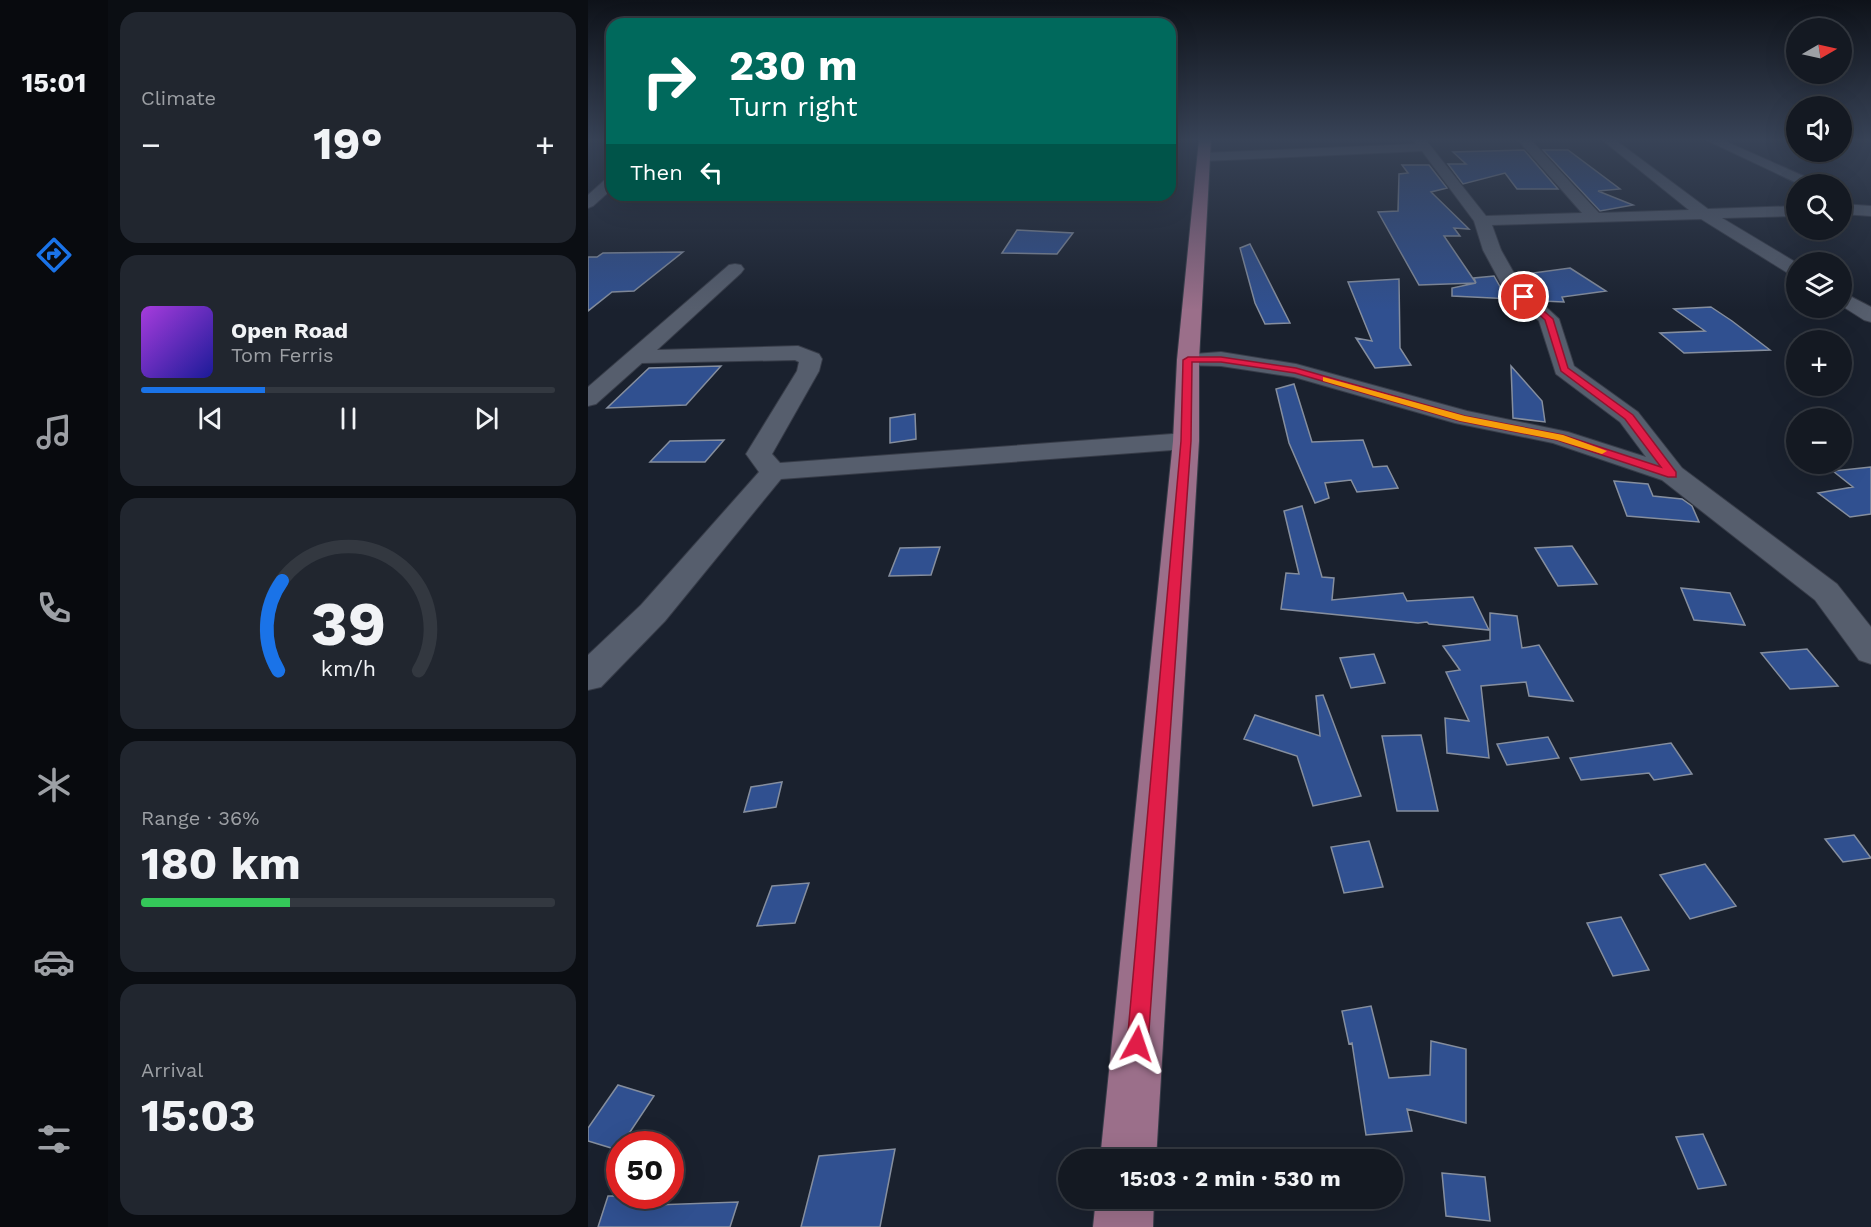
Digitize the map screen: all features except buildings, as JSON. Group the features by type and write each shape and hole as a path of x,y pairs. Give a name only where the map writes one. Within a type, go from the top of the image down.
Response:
{"main road":[{"path":"1129,1149 1186,441 1188,360 1201,196"},
{"path":"1123,1227 1124,1209"}],"street":[{"path":"1463,196 1482,221 1492,250 1511,285 1549,319 1564,369 1629,417 1672,474 1826,592 1871,651"},
{"path":"1575,196 1595,218"},
{"path":"1681,196 1703,213 1786,264"},
{"path":"1852,204 1866,210"},
{"path":"1482,221 1786,211"},
{"path":"588,399 735,269"},
{"path":"1852,304 1871,316"},
{"path":"636,357 798,353 811,359 808,371 759,454 773,472"},
{"path":"1188,360 1221,359 1296,371 1464,418 1559,437 1672,474"},
{"path":"588,677 653,613 773,472 1186,441"}],"slow traffic":[{"path":"1326,379 1464,418 1559,437 1602,451"}],"route":[{"path":"1137,1044 1186,441 1188,360 1221,359 1296,371 1464,418 1559,437 1672,474 1629,417 1564,369 1549,319 1524,297"}]}
